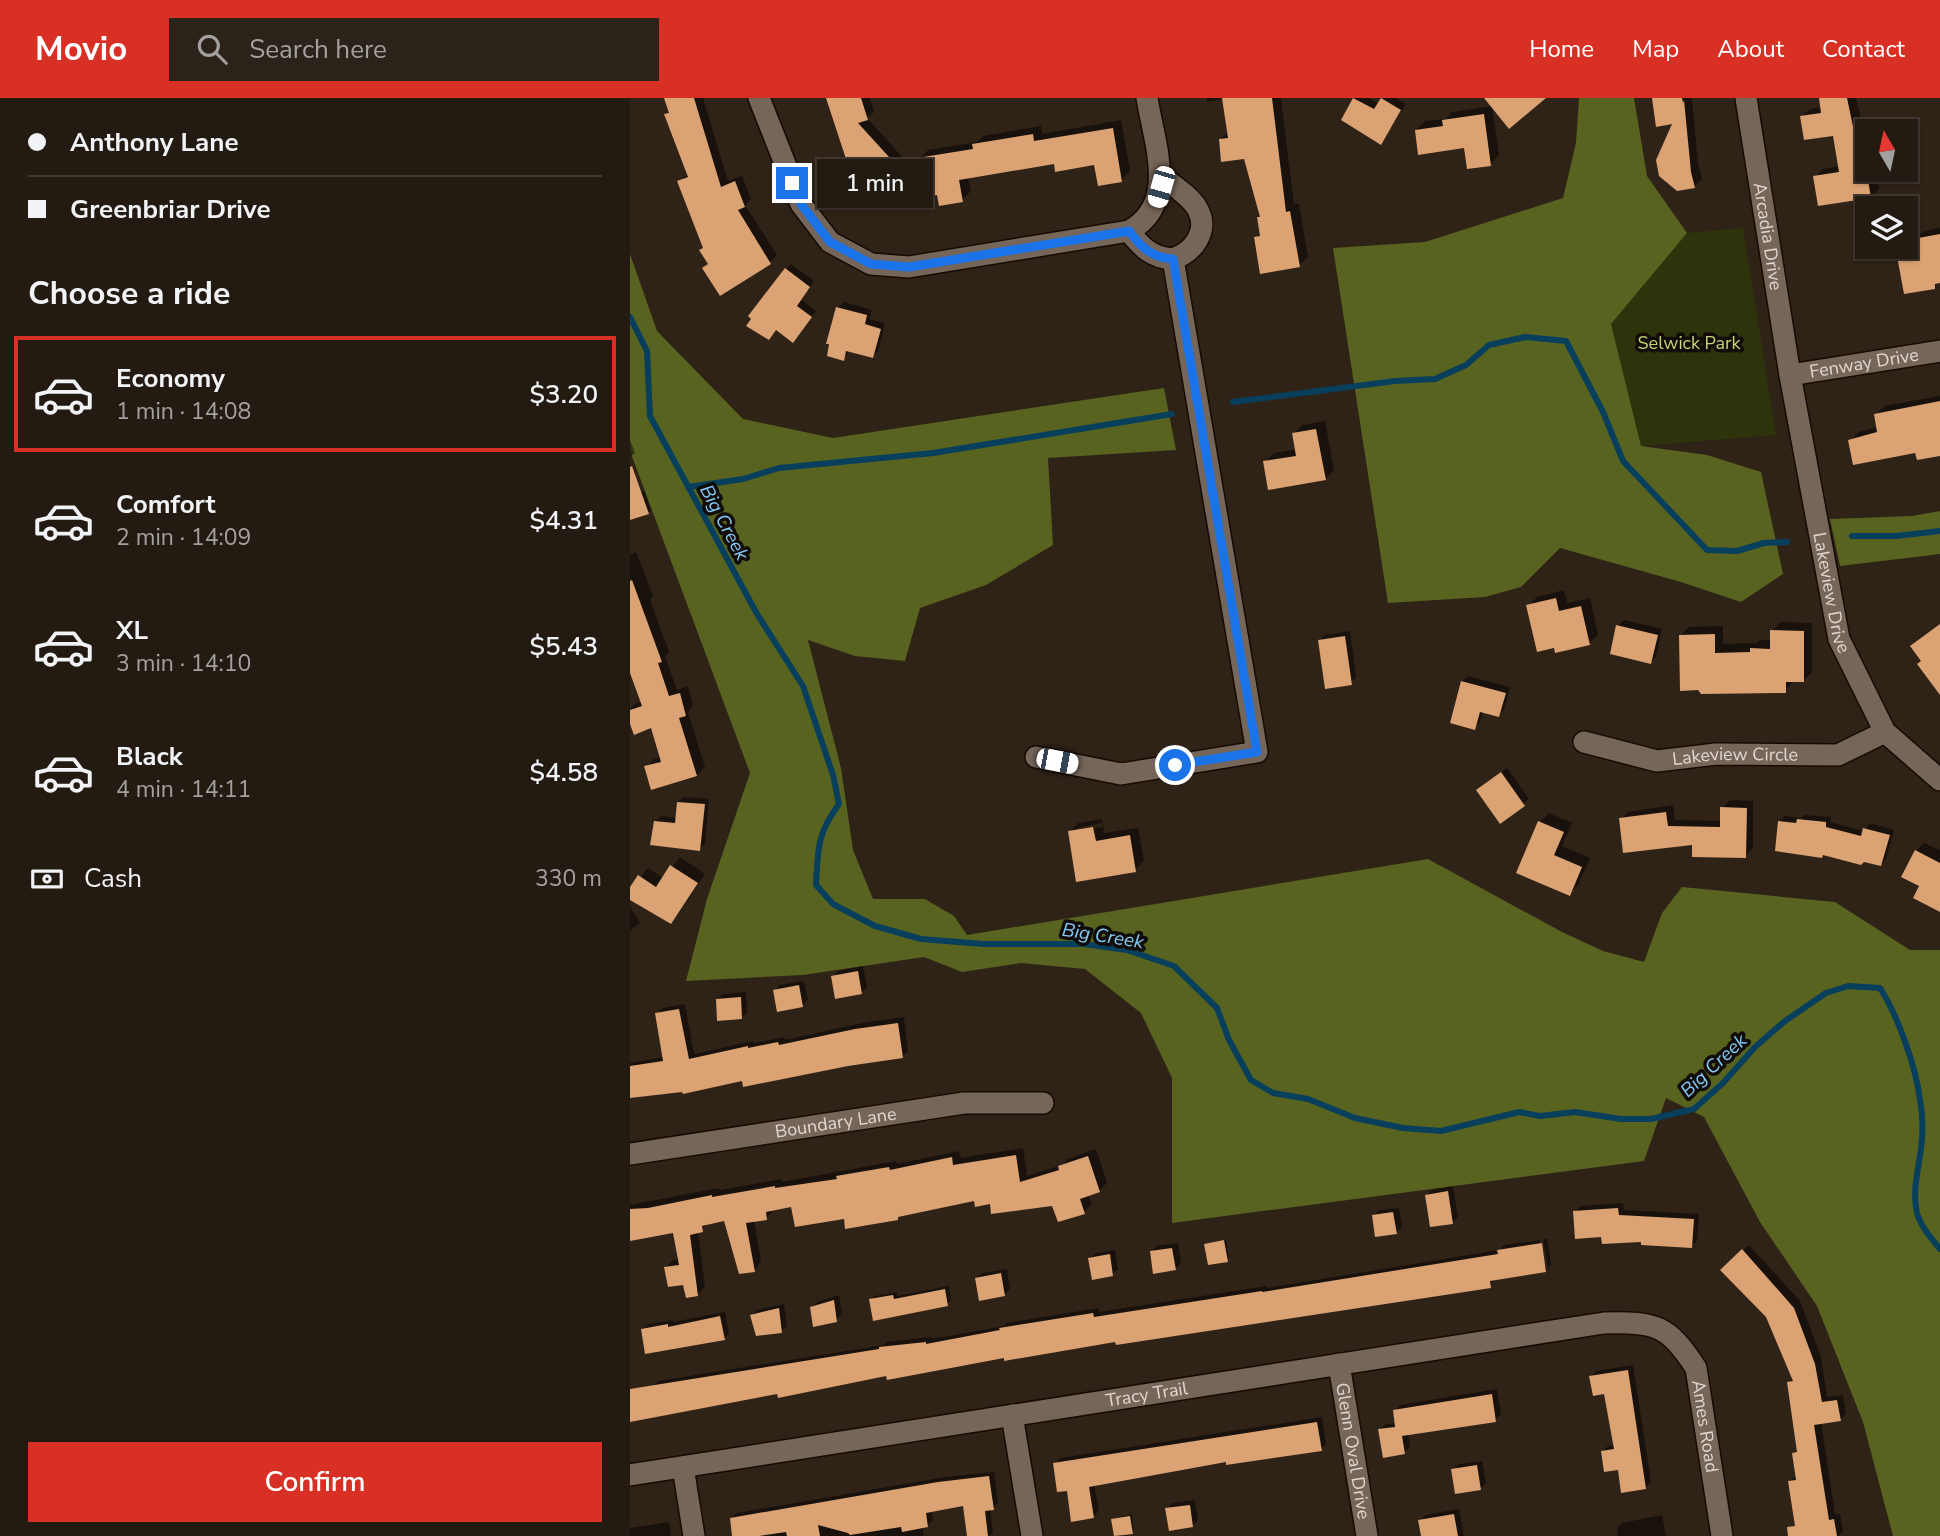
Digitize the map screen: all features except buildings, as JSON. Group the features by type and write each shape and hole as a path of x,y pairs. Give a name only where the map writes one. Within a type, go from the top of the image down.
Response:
{"street":[{"path":"759,98 801,204 830,242 871,264 909,267 1129,231 1139,225 1156,204 1161,187 1147,98"},
{"name":"Arcadia Drive","path":"1746,98 1790,375"},
{"path":"1129,231 1150,254 1163,258 1173,259 1185,255 1198,241 1202,224 1197,208 1160,175"},
{"path":"1036,757 1121,774 1257,752 1173,259"},
{"name":"Fenway Drive","path":"1790,375 1940,351"},
{"name":"Lakeview Drive","path":"1790,375 1839,639 1885,732 1940,780"},
{"name":"Lakeview Circle","path":"1584,742 1657,761 1716,754 1838,755 1885,732"},
{"name":"Boundary Lane","path":"630,1154 964,1103 1043,1103"},
{"name":"Tracy Trail","path":"630,1475 1604,1323 1633,1323 1664,1329"},
{"name":"Ames Road","path":"1664,1329 1696,1368 1722,1536"},
{"name":"Glenn Oval Drive","path":"1339,1364 1367,1536"},
{"path":"1012,1415 1032,1536"},
{"path":"683,1467 694,1536"}],"green space":[{"path":"1579,98 1634,98 1647,176 1687,233 1611,324 1641,446 1707,455 1761,472 1783,574 1741,602 1560,548 1521,587 1485,597 1388,603 1333,248 1425,242 1563,198 1576,143"},
{"name":"Selwick Park","path":"1743,228 1776,435 1641,446 1611,324 1687,233"},
{"path":"630,254 657,331 743,419 833,438 1164,388 1176,450 1048,458 1053,545 986,585 920,608 905,661 855,656 808,640 841,768 853,850 873,899 925,899 954,916 967,935 1428,859 1562,932 1603,951 1644,962 1662,913 1682,887 1835,902 1910,950 1940,950 1940,1536 1893,1536 1863,1422 1817,1306 1760,1222 1704,1117 1666,1098 1644,1161 1172,1223 1172,1078 1141,1013 1085,969 1021,963 962,972 924,957 803,975 686,981 707,899 750,773 630,451"},
{"path":"1940,511 1940,554 1840,566 1830,519 1912,516"}],"waterway":[{"name":"Big Creek","path":"630,317 647,351 650,416 757,614 803,686 833,775 839,804 826,824 818,851 816,885 833,904 875,926 921,939 983,944 1084,944 1127,950 1174,966 1217,1008 1229,1040 1251,1080 1273,1093 1308,1099 1355,1118 1403,1128 1441,1131 1519,1112 1540,1116 1575,1112 1621,1119 1651,1119 1694,1109 1723,1083 1755,1047 1785,1021 1826,993 1848,986 1880,988 1900,1027 1915,1073 1922,1128 1915,1204 1921,1223 1940,1249"},
{"path":"1233,402 1395,381 1435,379 1466,365 1489,345 1525,337 1566,341 1603,412 1623,461 1707,550 1737,551 1764,543 1787,542"},
{"path":"688,487 743,479 779,468 933,453 1172,414"},
{"path":"1852,536 1896,536 1940,531"}],"route":[{"path":"792,183 801,204 830,242 871,264 909,267 1129,231 1150,254 1173,259 1257,752 1175,765"}]}
